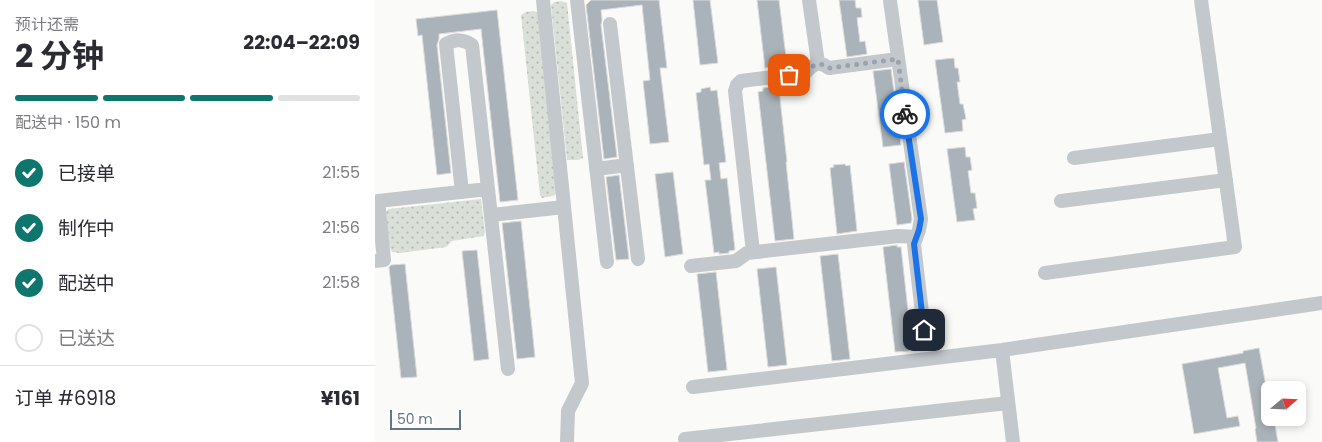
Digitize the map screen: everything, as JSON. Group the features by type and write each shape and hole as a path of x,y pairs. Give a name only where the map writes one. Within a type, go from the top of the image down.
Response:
{"street":[{"path":"543,0 582,383 568,410 567,442"},
{"path":"577,0 607,262"},
{"path":"809,0 818,64"},
{"path":"1045,273 1235,247 1201,0"},
{"path":"889,1 921,219 914,244 924,330"},
{"path":"610,24 638,259"},
{"path":"462,192 446,44 452,41 465,40 472,45 508,369"},
{"path":"753,252 735,91 737,85 741,81 805,73 811,67 818,64 829,68 898,59"},
{"path":"1074,158 1220,139"},
{"path":"596,168 627,165"},
{"path":"1061,201 1225,180"},
{"path":"375,261 384,260 376,198 488,189"},
{"path":"491,215 564,207"},
{"path":"691,266 736,261 747,253 753,252 898,236 916,237"},
{"path":"693,387 1002,350 1322,303"},
{"path":"1002,350 1013,442"},
{"path":"686,442 685,440 1008,403"}],"shaded area":[{"path":"561,1 567,3 583,158 578,160 567,160 551,5"},
{"path":"534,11 538,13 557,193 553,196 542,198 540,195 521,15"},
{"path":"481,199 484,236 452,241 446,247 400,253 392,252 387,242 385,212 389,209"}],"building":[{"path":"591,0 659,0 667,68 660,68 669,142 650,144 643,81 650,80 642,5 601,10 601,25 617,157 604,159 586,5"},
{"path":"693,0 710,0 718,63 700,65"},
{"path":"757,0 779,0 787,65 765,68"},
{"path":"839,0 855,0 856,8 861,8 862,17 857,18 860,42 865,41 867,54 847,57"},
{"path":"918,0 937,0 943,42 924,45"},
{"path":"497,10 518,200 500,202 481,29 439,34 437,45 451,173 437,175 422,35 418,36 416,19"},
{"path":"954,58 960,82 957,82 960,104 963,104 966,119 962,120 963,131 945,133 935,60"},
{"path":"891,69 901,145 883,147 873,71"},
{"path":"710,87 711,91 717,90 726,162 719,163 721,179 727,178 735,250 719,254 719,252 714,253 705,180 711,180 709,164 704,165 696,93 701,92 701,89"},
{"path":"773,87 773,90 779,89 794,239 775,241 758,92 763,91 763,88"},
{"path":"965,147 966,157 970,157 972,170 968,171 971,193 975,193 977,208 973,209 975,220 957,222 947,149"},
{"path":"904,162 912,219 911,223 897,225 889,164"},
{"path":"845,164 846,166 850,165 857,231 837,234 830,168 834,167 833,165"},
{"path":"673,172 683,254 665,257 655,174"},
{"path":"619,175 629,259 616,260 606,177"},
{"path":"521,221 535,357 517,359 502,223"},
{"path":"897,245 897,247 901,247 912,347 908,347 909,351 895,352 883,247"},
{"path":"477,250 489,359 474,361 462,251"},
{"path":"838,254 850,359 832,361 820,256"},
{"path":"405,264 417,377 401,378 389,267 391,265"},
{"path":"776,267 787,365 768,367 757,269"},
{"path":"716,272 727,370 708,372 697,274"},
{"path":"1259,348 1265,381 1261,381 1261,426 1275,426 1278,442 1257,442 1245,363 1218,368 1227,418 1238,416 1240,426 1194,434 1182,364 1243,353 1243,351"}],"way so far":[{"path":"789,75 805,73 811,67 818,64 829,68 898,59 905,114"}],"route":[{"path":"905,114 921,219 914,244 924,330"}]}
